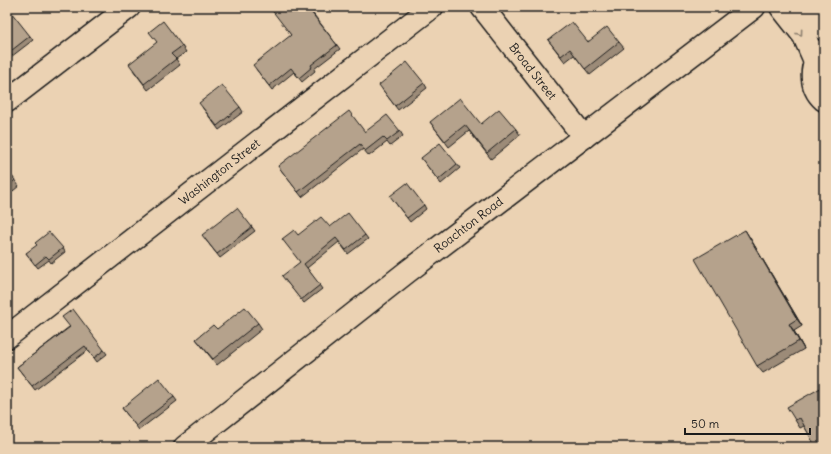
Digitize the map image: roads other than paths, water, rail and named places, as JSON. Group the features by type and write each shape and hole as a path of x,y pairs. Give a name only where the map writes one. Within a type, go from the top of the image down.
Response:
{"street":[{"path":"7,101 129,7"},
{"name":"Washington Street","path":"7,337 432,7"},
{"name":"Broad Street","path":"482,7 584,137"},
{"name":"Roachton Road","path":"185,447 407,272 754,7"},
{"path":"781,7 820,55 813,80 815,89 824,100"},
{"path":"806,7 824,29"}]}
